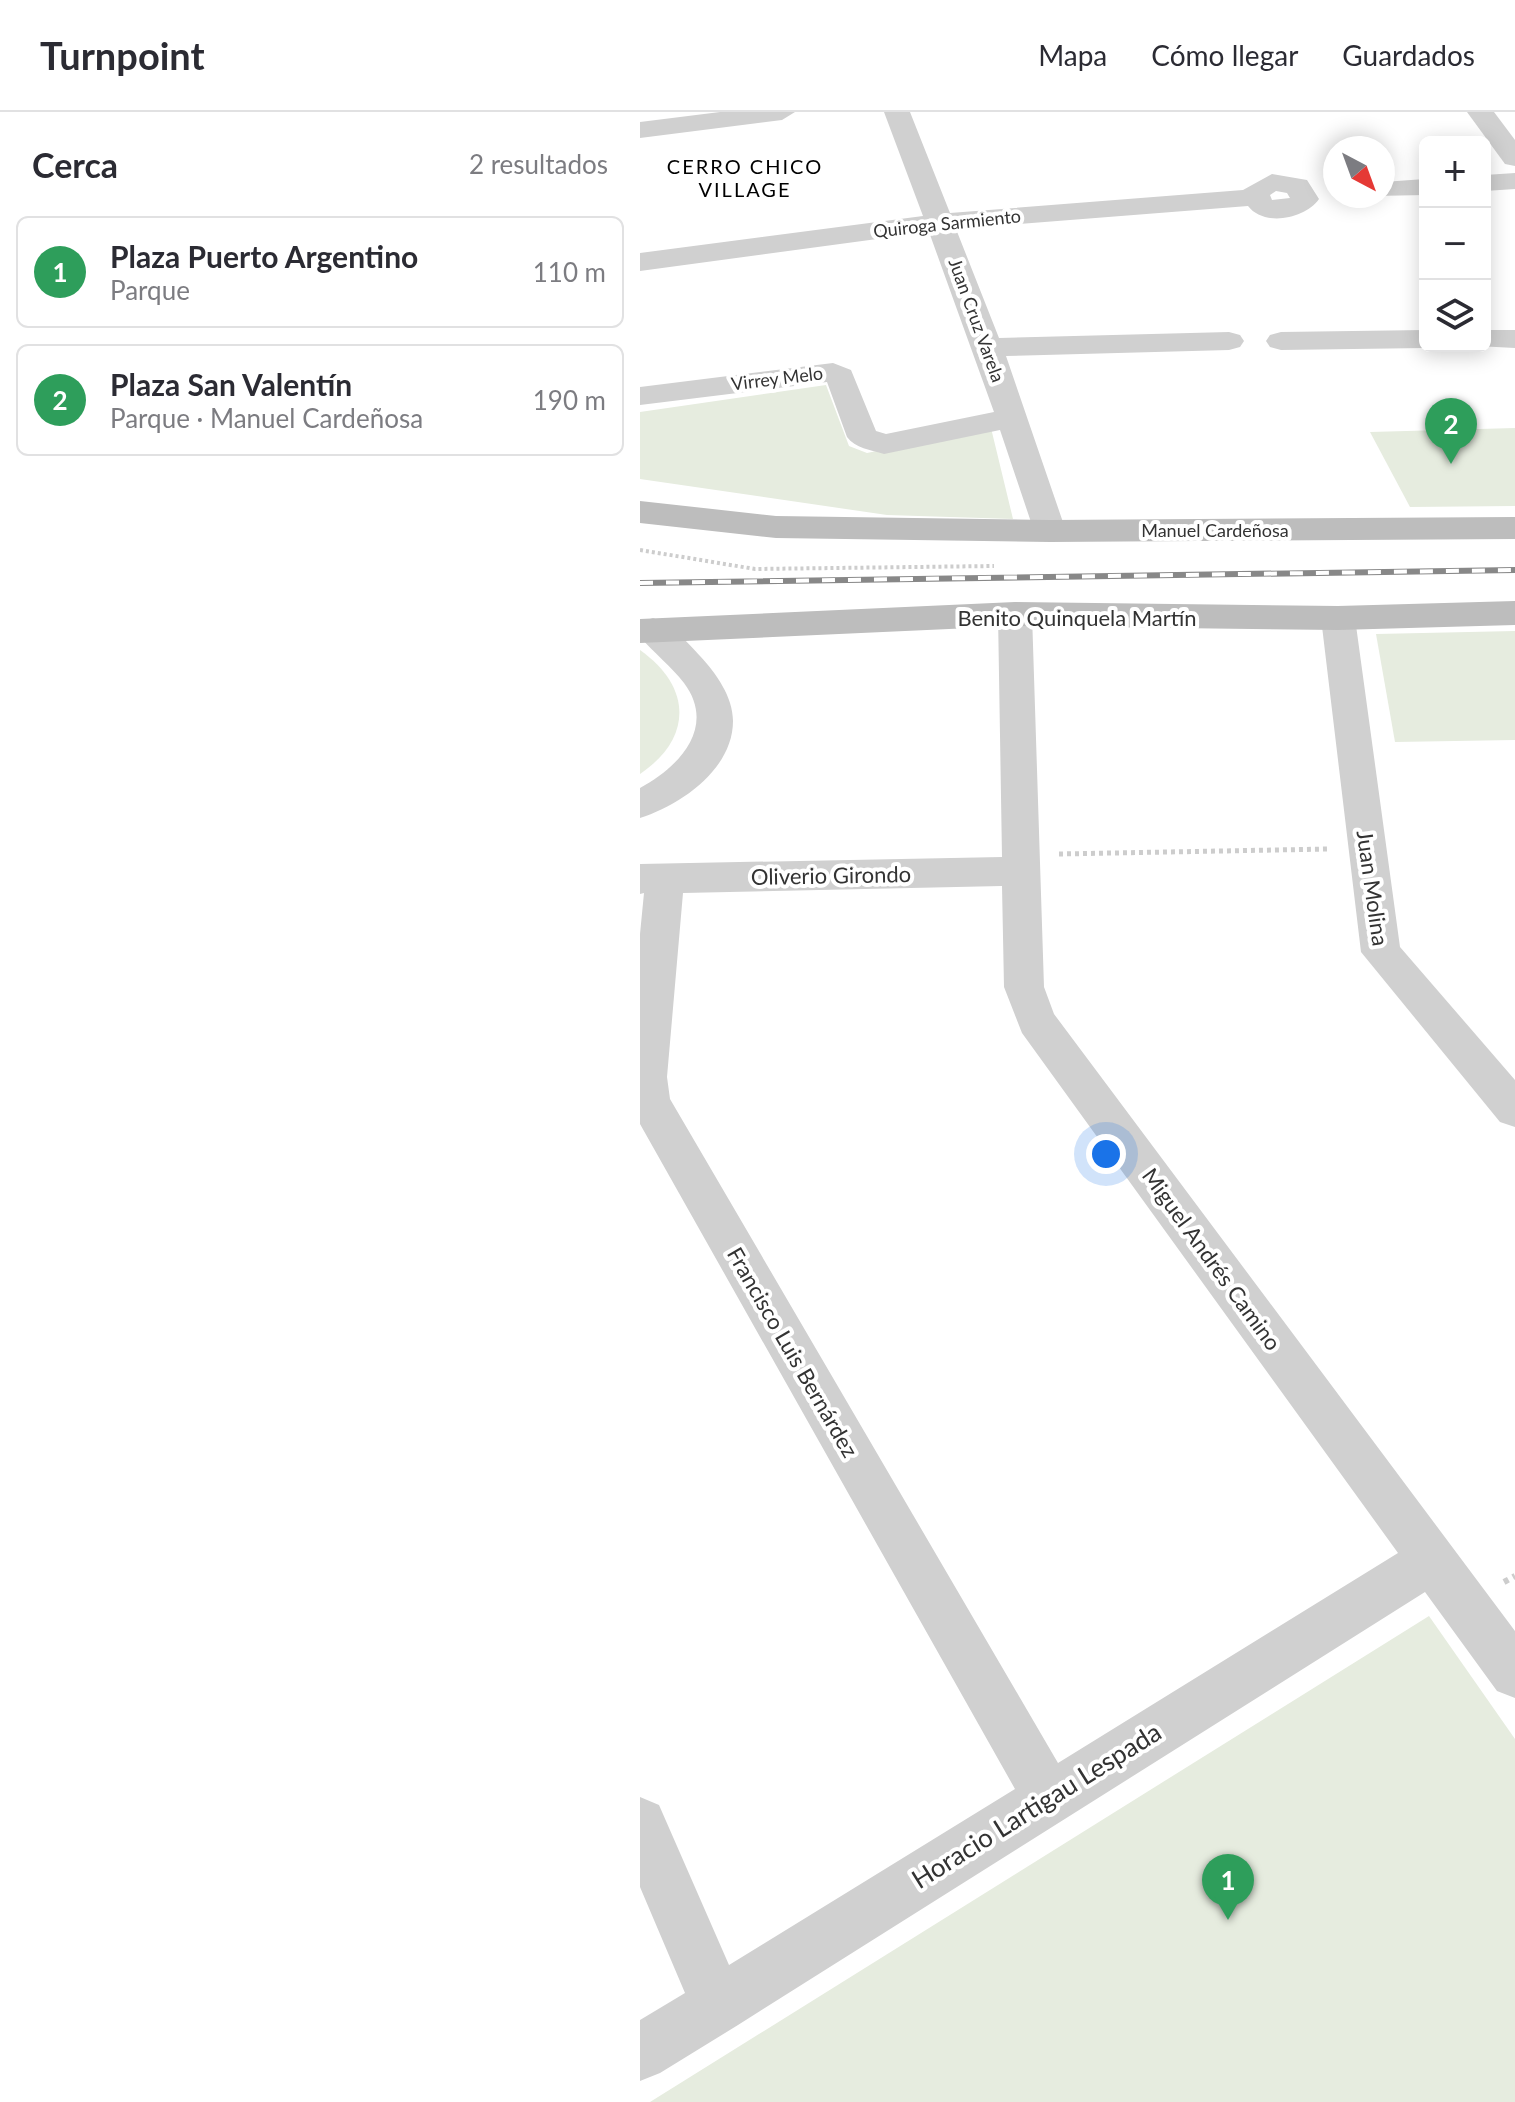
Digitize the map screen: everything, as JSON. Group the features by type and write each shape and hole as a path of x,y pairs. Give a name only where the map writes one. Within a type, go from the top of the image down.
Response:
{"main road":[{"name":"Manuel Cardeñosa","path":"640,489 789,518 915,529"},
{"name":"Manuel Cardeñosa","path":"640,512 739,525 915,529 1515,528"},
{"name":"Benito Quinquela Martín","path":"647,630 1015,614 1338,618 1515,613"}],"street":[{"path":"640,130 782,112"},
{"name":"Juan Cruz Varela","path":"897,112 988,347 1050,531"},
{"path":"1480,112 1515,158"},
{"path":"1491,183 1515,181"},
{"name":"Quiroga Sarmiento","path":"640,262 942,222 1255,197 1258,188 1272,182 1289,183 1305,194 1323,193"},
{"path":"1395,189 1419,187"},
{"path":"988,347 1229,341 1237,350 1252,354 1268,352 1281,341 1419,339"},
{"path":"1491,339 1515,339"},
{"name":"Virrey Melo","path":"640,396 833,372 840,376 863,437 870,442 884,444 1011,418"},
{"name":"Miguel Andrés Camino","path":"1015,614 1024,987 1036,1021 1515,1673"},
{"name":"Juan Molina","path":"1338,618 1381,952 1515,1110"},
{"path":"640,804 680,780 696,766 712,745 718,720 710,694 694,670 647,630"},
{"name":"Oliverio Girondo","path":"652,878 1022,863"},
{"name":"Francisco Luis Bernárdez","path":"652,878 646,1077 649,1101 1048,1797"},
{"name":"Horacio Lartigau Lespada","path":"640,2053 1433,1559"},
{"path":"640,1824 718,2005"}],"path":[{"path":"1022,863 1366,848"}],"shaded area":[{"path":"826,385 849,446 867,453 991,428 1013,519 887,515 640,479 640,412"},
{"path":"1515,428 1515,506 1410,507 1370,432"},
{"path":"1515,631 1515,740 1395,742 1376,634"},
{"path":"640,650 657,664 669,680 677,696 679,712 677,729 670,745 640,774"},
{"path":"1429,1616 1515,1739 1515,2102 650,2102"}],"railway":[{"path":"640,583 1515,570"}],"place":[{"name":"Plaza San Valentín","path":"1451,464"},
{"name":"Plaza Puerto Argentino","path":"1228,1920"}],"district":[{"name":"CERRO CHICO VILLAGE","path":"745,178"}]}
